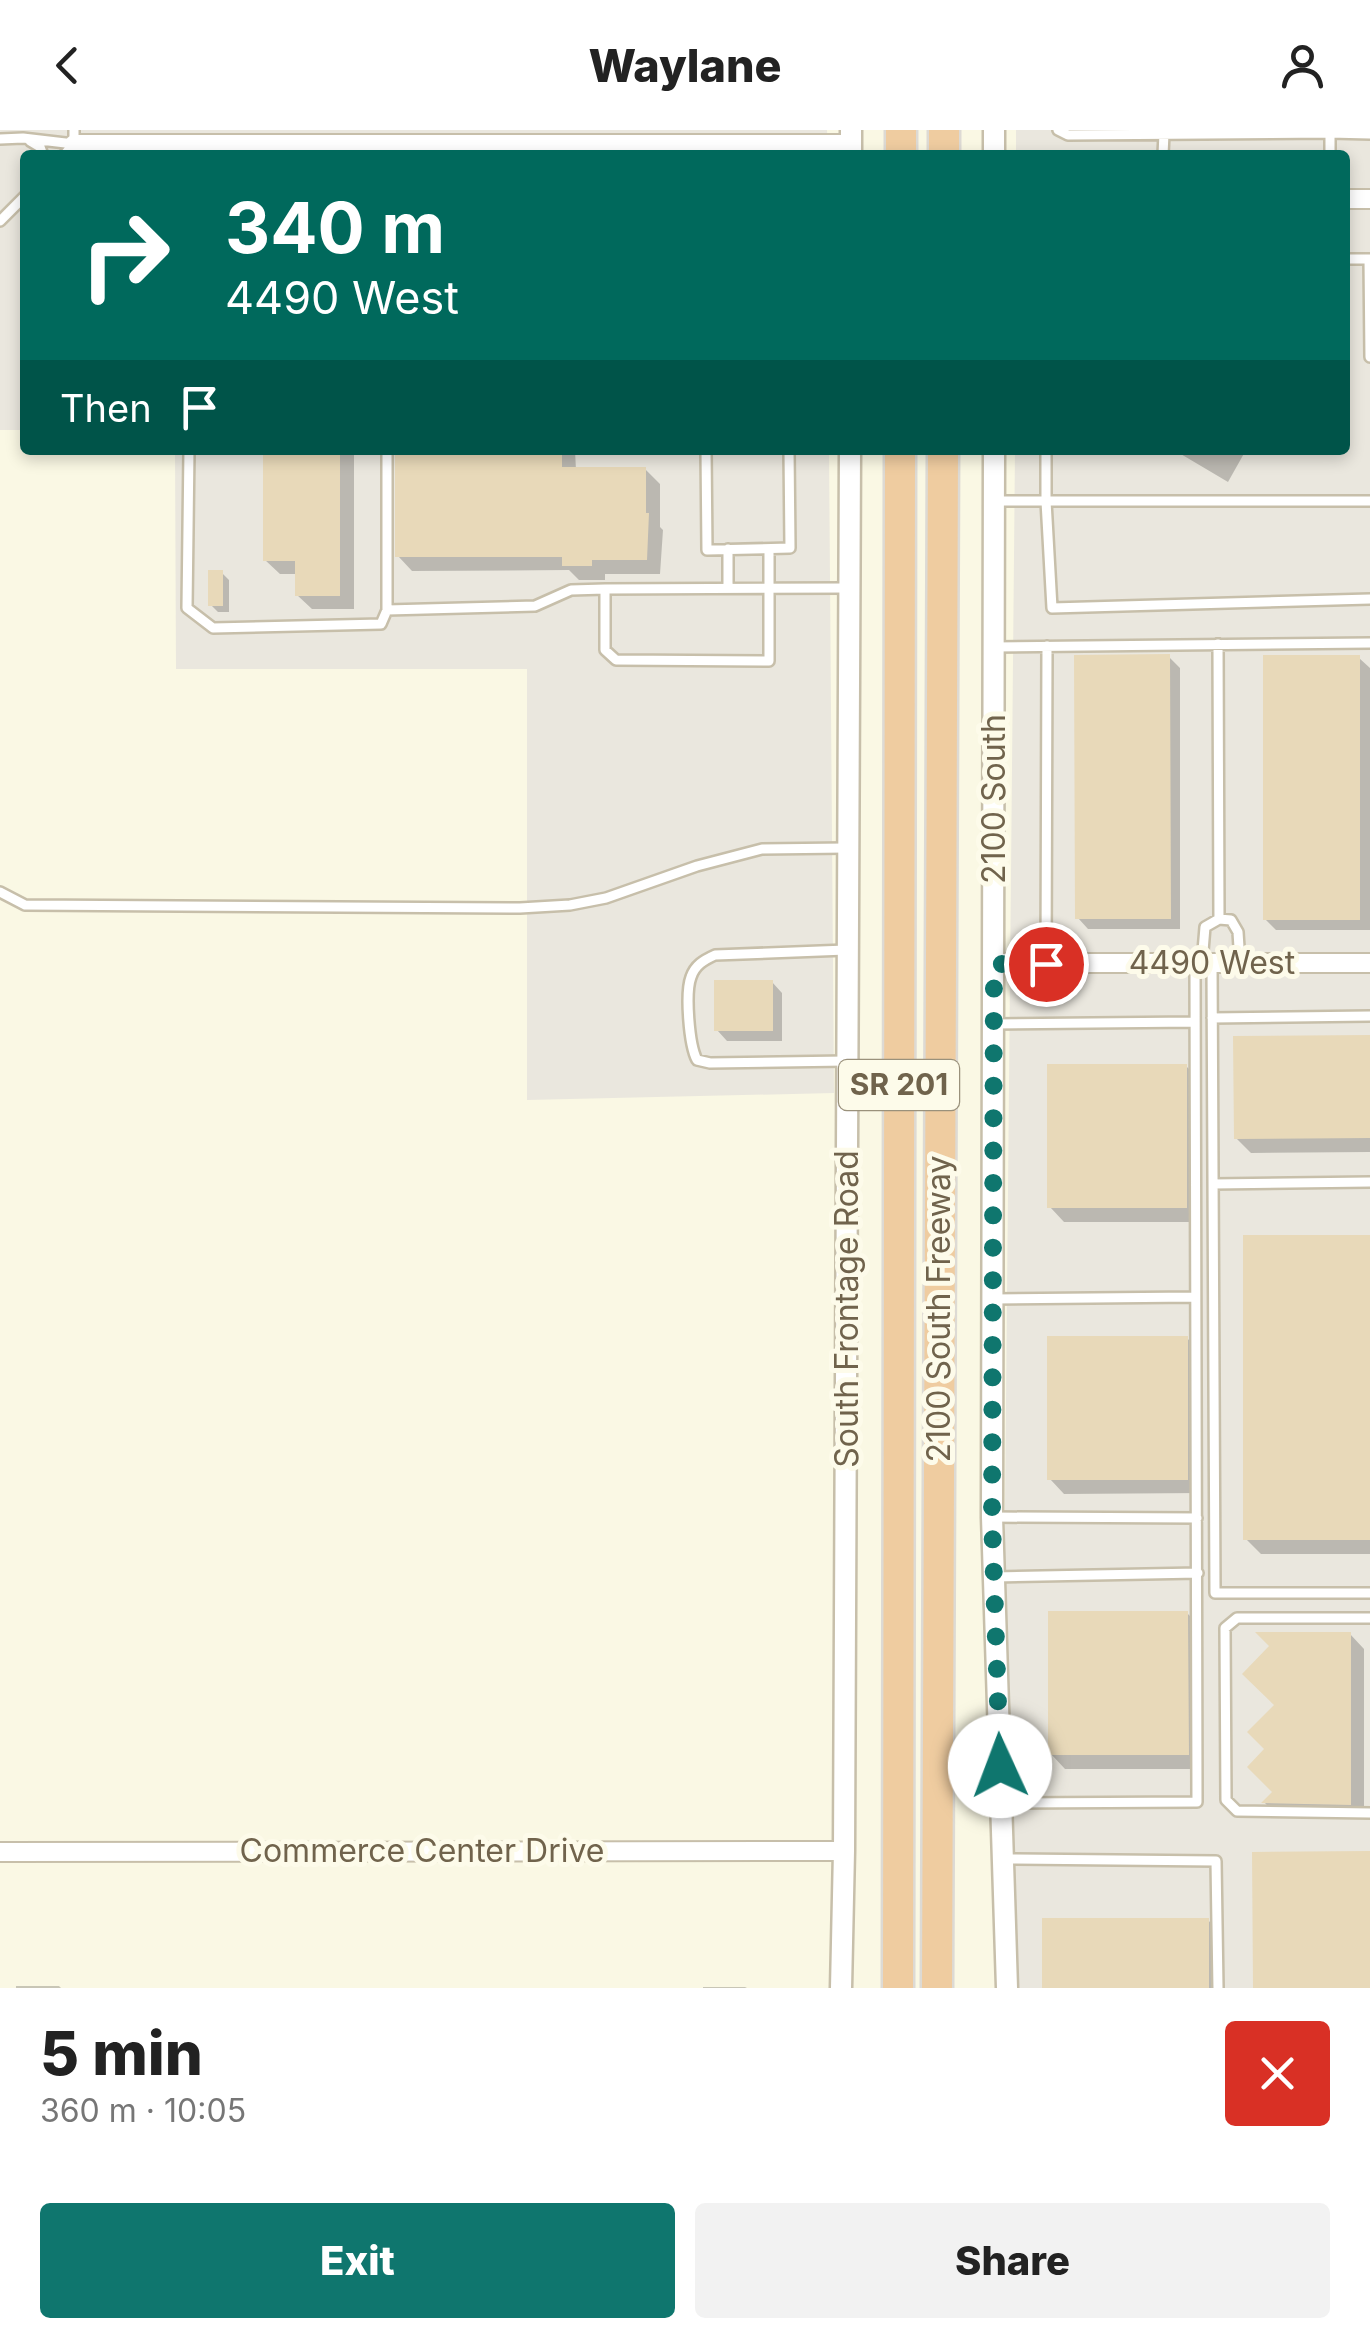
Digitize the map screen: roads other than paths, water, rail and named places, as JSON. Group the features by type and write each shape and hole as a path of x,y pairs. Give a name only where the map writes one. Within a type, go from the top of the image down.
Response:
{"highway":[{"name":"2100 South Freeway","path":"898,1988 900,455"},
{"name":"2100 South Freeway","path":"938,1988 942,455"}],"street":[{"path":"71,143 357,137 636,137 851,143"},
{"name":"South Frontage Road","path":"840,1988 844,1851 850,455"},
{"name":"2100 South","path":"994,455 992,1518 1008,1988"},
{"name":"4490 West","path":"994,964 1370,963"},
{"name":"Commerce Center Drive","path":"0,1852 844,1851"}],"lane":[{"path":"1058,130 1068,135 1370,134"},
{"path":"1330,133 1330,150"},
{"path":"0,139 23,134 71,143"},
{"path":"0,220 20,201"},
{"path":"1350,260 1369,259 1370,357"},
{"path":"189,455 187,608 213,628 381,624 387,610 387,455"},
{"path":"706,455 707,550 790,548 789,455"},
{"path":"1046,455 1052,608 1370,600"},
{"path":"994,500 1370,501"},
{"path":"605,590 605,650 616,660 769,660 769,549"},
{"path":"728,550 728,588"},
{"path":"387,610 534,606 571,590 850,588"},
{"path":"994,646 1370,643"},
{"path":"1218,644 1219,919"},
{"path":"1046,964 1047,646"},
{"path":"0,892 25,905 520,908 606,898 697,866 762,849 849,848"},
{"path":"1240,963 1236,926 1231,920 1210,922 1202,934 1212,1018 1216,1593 1370,1593"},
{"path":"848,1061 697,1060 691,1048 690,979 700,963 715,955 849,950"},
{"path":"1001,1804 1198,1802 1194,1022 1203,963"},
{"path":"1212,1018 1370,1016"},
{"path":"993,1024 1194,1022"},
{"path":"1213,1184 1370,1182"},
{"path":"991,1299 1194,1297"},
{"path":"992,1518 1198,1518"},
{"path":"993,1577 1198,1573"},
{"path":"1370,1618 1237,1618 1226,1628 1226,1800 1237,1812 1370,1812"},
{"path":"1002,1859 1216,1861 1218,1988"}]}
